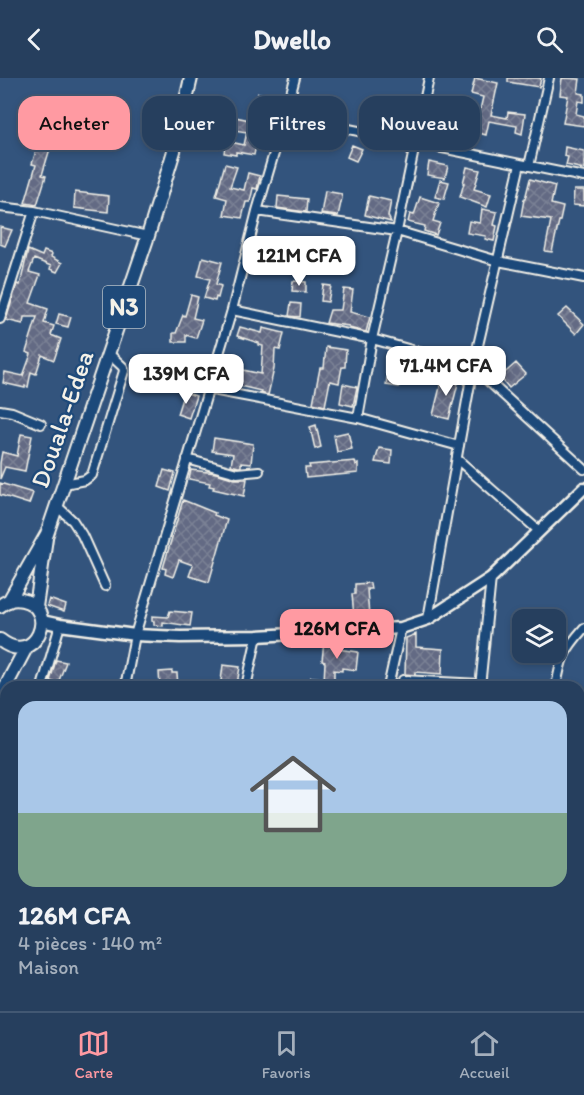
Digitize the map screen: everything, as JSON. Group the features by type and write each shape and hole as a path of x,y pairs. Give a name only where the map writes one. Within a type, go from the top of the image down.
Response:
{"highway":[{"name":"Douala-Edea","path":"36,607 47,534 148,236 174,151 191,78"},
{"name":"Douala-Edea","path":"4,604 47,534"},
{"name":"N3","path":"4,604 18,599 28,601 36,607"},
{"path":"0,640 12,647 20,648 35,640 42,627 41,616 36,607"},
{"path":"8,681 27,646"}],"main road":[{"path":"42,621 135,635 180,637 257,636 401,628 428,619 491,578 584,488"}],"street":[{"path":"290,96 295,78"},
{"path":"425,96 429,78"},
{"path":"428,619 473,367 498,261 549,78"},
{"path":"126,681 135,635 232,310 275,150"},
{"path":"358,418 372,339 414,150"},
{"path":"450,150 584,177"},
{"path":"0,207 34,211 148,236"},
{"path":"0,319 34,211"},
{"path":"257,211 397,231 498,261 584,278"},
{"path":"232,310 372,339 473,367 584,469"},
{"path":"64,484 85,480 92,476 124,371 123,367 108,353"},
{"path":"207,389 358,418 459,446"},
{"path":"0,410 12,412 41,424"},
{"path":"187,459 237,473 259,471"},
{"path":"457,459 539,531"},
{"path":"57,506 73,521 82,535 105,586"},
{"path":"481,681 491,578"},
{"path":"44,681 60,625"},
{"path":"389,681 401,628"},
{"path":"557,681 560,663 567,647 584,628"},
{"path":"247,681 257,636"},
{"path":"403,680 416,681"}],"building":[{"path":"475,78 498,83 491,115 507,118 508,112 525,114 522,134 516,132 517,126 489,121 486,135 480,133 480,110 483,97 471,94"},
{"path":"508,78 541,78 539,87 508,82"},
{"path":"562,78 580,79 578,93 584,94 584,102 578,101 576,114 584,116 584,126 563,123 568,96 560,95"},
{"path":"258,93 277,96 258,96"},
{"path":"236,117 248,120 248,150 255,150 254,155 224,153 224,150 236,150 236,143 244,145 247,132 236,130"},
{"path":"352,145 362,150 356,161 347,157"},
{"path":"565,147 584,151 584,169 566,165 568,157 564,156"},
{"path":"36,150 50,150 42,175 46,176 37,205 25,203 36,165 32,164"},
{"path":"429,162 448,166 445,178 427,175"},
{"path":"225,164 237,167 230,187 244,190 248,173 260,176 257,189 253,188 250,202 246,202 242,218 224,215 227,199 216,196"},
{"path":"467,167 480,170 474,189 491,194 487,207 460,197"},
{"path":"530,179 555,186 551,204 563,207 552,252 545,251 551,220 521,216"},
{"path":"440,180 449,182 444,199 435,197"},
{"path":"574,190 584,190 584,206 573,205"},
{"path":"325,191 341,194 338,216 321,214"},
{"path":"75,192 109,196 108,212 74,208"},
{"path":"278,196 307,199 306,212 277,208"},
{"path":"369,196 391,201 388,216 391,222 365,215"},
{"path":"420,197 439,203 433,221 440,223 436,235 424,231 425,226 408,222 410,214 414,215"},
{"path":"482,209 497,212 494,241 485,239 486,236 467,233 469,221 480,223"},
{"path":"0,227 12,230 5,246 0,244"},
{"path":"316,246 332,246 332,261 315,261"},
{"path":"28,250 42,256 44,251 52,254 51,257 62,263 57,272 50,269 51,266 34,259 29,272 40,275 30,303 48,309 44,323 54,326 51,335 61,339 54,360 42,355 36,374 31,372 28,387 25,386 25,388 3,383 5,372 23,376 31,354 26,352 37,317 24,317 23,324 6,320 17,284 20,285"},
{"path":"203,257 222,262 216,284 221,286 215,301 204,298 210,279 198,276"},
{"path":"293,281 306,282 306,292 292,291"},
{"path":"323,285 331,286 328,302 321,301"},
{"path":"344,289 353,290 350,312 370,317 366,332 349,328 349,326 326,323 330,310 341,310"},
{"path":"191,295 198,297 193,318 202,320 196,338 186,335 186,342 173,342 173,333 176,333 183,315 185,316"},
{"path":"291,303 301,304 300,317 289,316"},
{"path":"567,308 584,324 576,334 558,316"},
{"path":"59,314 71,317 68,327 56,324"},
{"path":"240,327 262,333 263,328 284,333 280,350 275,349 274,369 268,395 260,393 261,391 231,384 234,368 261,374 263,346 237,336"},
{"path":"326,347 346,350 345,367 342,367 339,383 330,381 325,406 313,403 320,368 324,368"},
{"path":"400,357 406,359 399,387 386,385 387,378 393,379"},
{"path":"164,362 174,363 171,383 161,381"},
{"path":"516,363 526,374 509,388 500,377"},
{"path":"443,375 459,379 449,419 433,415"},
{"path":"343,384 357,387 353,406 340,403"},
{"path":"184,392 196,396 189,418 177,414"},
{"path":"316,425 321,447 315,449 310,427"},
{"path":"348,432 352,449 337,452 334,435"},
{"path":"21,434 32,436 25,471 5,467 0,479 2,452 17,456"},
{"path":"214,438 253,444 251,464 241,463 241,467 231,465 233,454 212,451"},
{"path":"379,448 392,450 391,464 375,462"},
{"path":"355,461 356,465 358,464 358,473 306,478 305,468 310,468 309,465"},
{"path":"164,470 175,473 170,491 159,487"},
{"path":"191,470 216,473 235,479 247,479 244,496 213,489 214,487 209,486 210,483 189,479"},
{"path":"0,483 33,493 29,504 0,495"},
{"path":"183,500 227,520 209,582 189,576 193,565 179,560 173,577 165,574 166,569 163,568"},
{"path":"370,583 371,589 367,589 369,616 354,617 352,594 355,594 355,584"},
{"path":"49,599 66,605 64,612 47,606"},
{"path":"170,611 192,613 190,626 163,622 163,626 154,625 152,616 168,617"},
{"path":"416,634 416,647 443,649 442,674 415,672 415,675 405,674 406,638"},
{"path":"324,641 337,641 338,649 358,652 356,670 342,668 342,671 334,670 334,681 324,681 325,662 322,661"},
{"path":"56,660 66,662 59,681 50,681"},
{"path":"223,665 240,667 238,681 221,681"},
{"path":"159,672 177,673 178,681 160,681"},
{"path":"311,677 323,678 323,681 311,681"}]}
